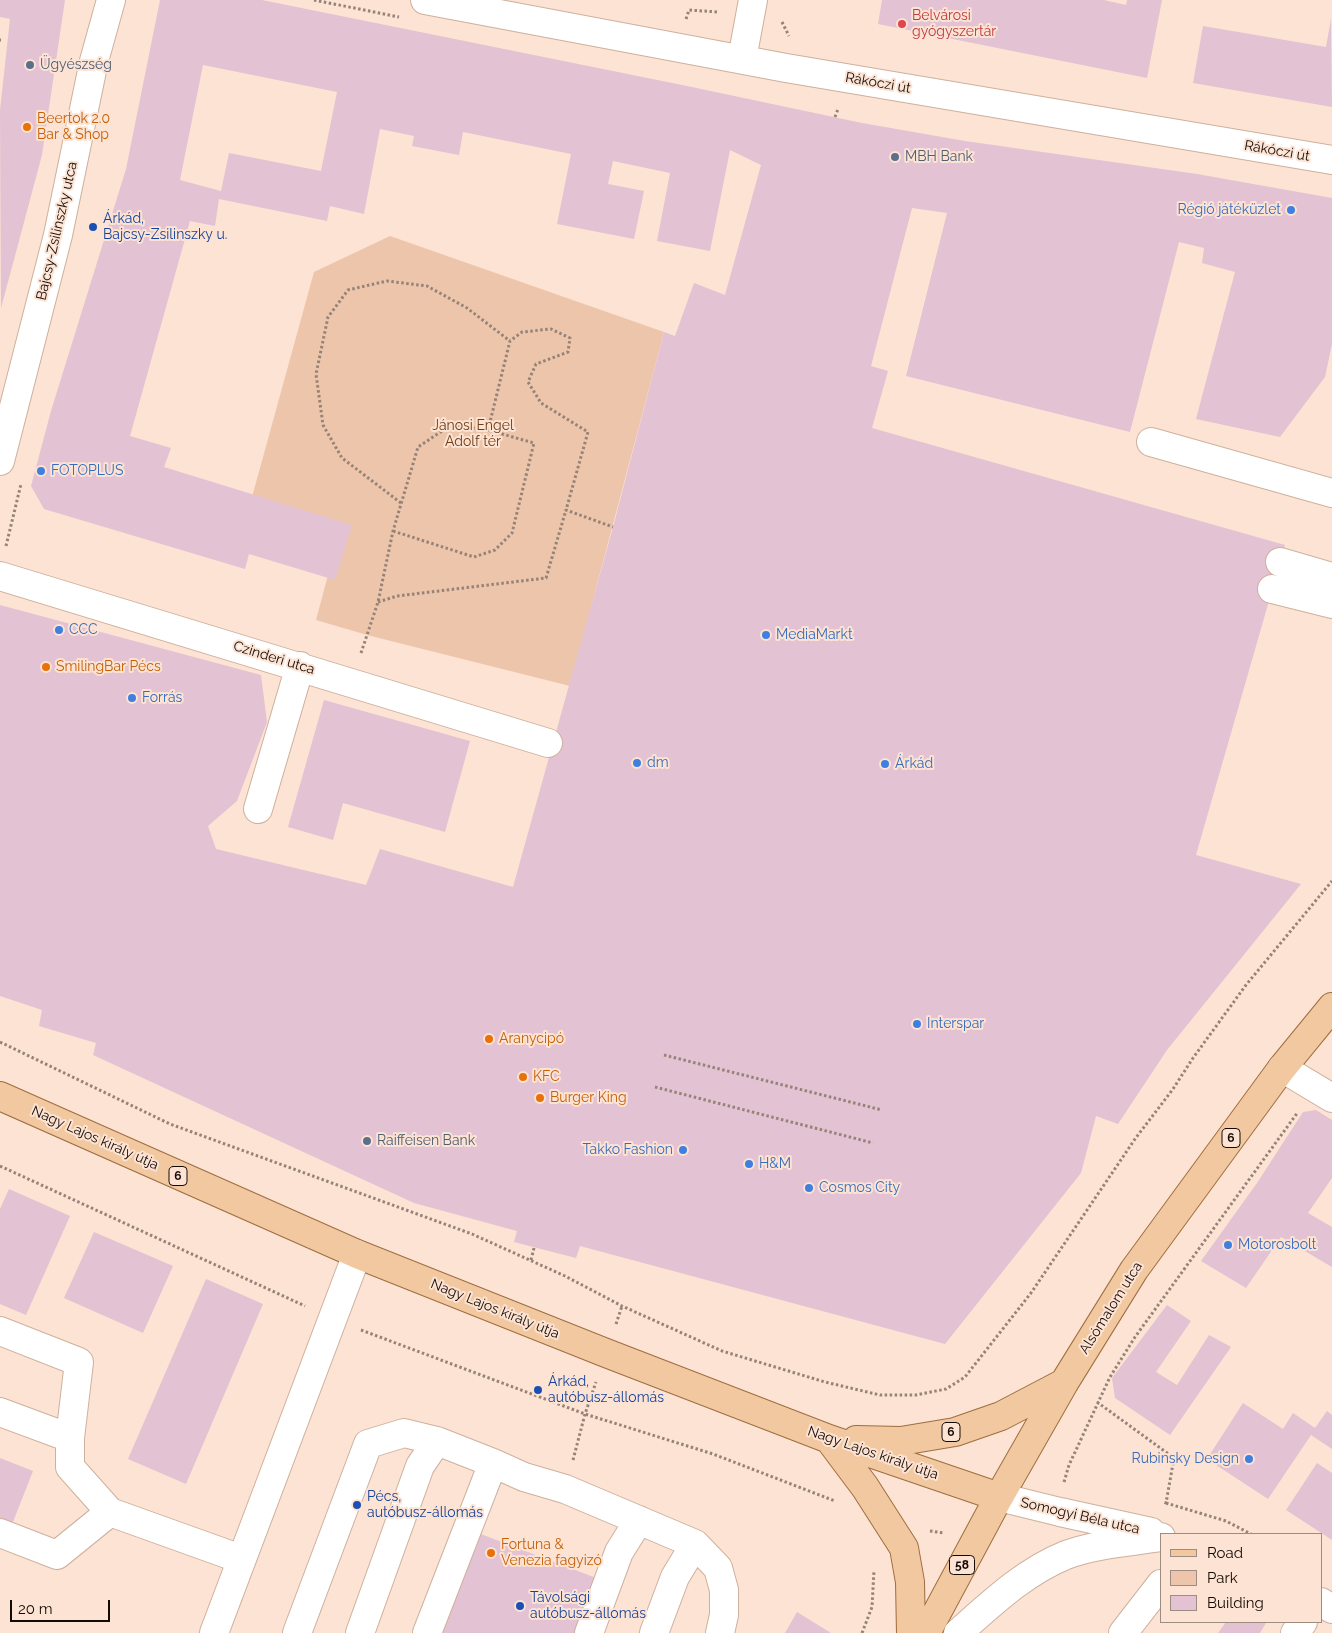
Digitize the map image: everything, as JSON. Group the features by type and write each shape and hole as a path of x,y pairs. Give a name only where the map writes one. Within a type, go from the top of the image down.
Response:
{"main road":[{"name":"Alsómalom utca","path":"926,1633 999,1497 1064,1383 1134,1270 1282,1068 1332,1008"},
{"name":"Nagy Lajos király útja","path":"0,1096 357,1254 829,1439 999,1497"},
{"name":"6","path":"829,1439 901,1441 955,1432 1001,1416 1064,1383"},
{"path":"829,1439 864,1487 904,1548 910,1582 911,1633"}],"street":[{"name":"Bajcsy-Zsilinszky utca","path":"0,461 58,235 94,61 110,0"},
{"name":"Rákóczi út","path":"425,0 742,60 1332,160"},
{"path":"742,60 753,0"},
{"path":"1151,442 1332,493"},
{"path":"1280,562 1332,577"},
{"name":"Czinderi utca","path":"0,576 548,742"},
{"path":"1272,589 1332,604"},
{"path":"258,809 300,666"},
{"path":"1282,1068 1324,1093"},
{"path":"214,1633 357,1254"},
{"path":"0,1331 79,1362 70,1438 70,1467 110,1512 241,1559"},
{"path":"0,1412 70,1438"},
{"path":"297,1633 368,1444 404,1433 437,1441 524,1477 565,1489 695,1544 718,1568 724,1590 724,1615 720,1633"},
{"path":"360,1633 420,1466 437,1441"},
{"path":"427,1633 493,1463"},
{"name":"Somogyi Béla utca","path":"999,1497 1160,1536"},
{"path":"0,1533 57,1555 110,1512"},
{"path":"589,1633 619,1552 639,1520"},
{"path":"958,1633 1028,1575 1047,1564 1068,1554 1160,1536"},
{"path":"654,1633 675,1577 695,1544"},
{"path":"1123,1633 1160,1585"}],"path":[{"path":"835,117 839,108"},
{"path":"401,502 342,458 323,425 316,374 328,317 348,290 387,281 427,286 467,308 510,341"},
{"path":"378,602 398,596 546,578 588,432 541,403 528,382 536,364 568,352 570,338 552,330 522,332 510,341 488,430"},
{"path":"351,682 378,602 392,531 418,447 451,425 488,430 534,442 512,533 496,550 474,556 392,531"},
{"path":"566,510 613,527"},
{"path":"0,1042 170,1124 472,1234 565,1276 622,1306 722,1351 825,1382 880,1395 916,1394 946,1389 965,1378 1031,1293 1135,1139 1173,1089 1246,985 1332,881"},
{"path":"664,1055 882,1110"},
{"path":"655,1087 873,1143"},
{"path":"1060,1512 1070,1490 1064,1483 1069,1465 1097,1402 1135,1337 1324,1093"},
{"path":"0,1166 333,1320 585,1414 713,1454 842,1504"},
{"path":"531,1260 534,1248"},
{"path":"565,1489 585,1414 622,1306"},
{"path":"1097,1402 1174,1458 1166,1503"},
{"path":"1158,1501 1226,1521 1249,1533"},
{"path":"862,1633 872,1607 875,1563"}],"green space":[{"name":"Jánosi Engel Adolf tér","path":"390,236 664,332 570,686 367,635 316,620 342,523 252,497 314,272"}],"building":[{"name":"Ügyészség","path":"0,0 65,0 42,155 1,308 0,110 10,19 0,17"},
{"name":"Árkád","path":"160,0 262,0 862,123 965,141 1197,174 1332,198 1332,344 1325,377 1280,437 1196,419 1235,272 1202,263 1204,248 1179,242 1130,432 906,376 947,213 912,208 871,366 888,371 872,428 1285,545 1196,855 1301,884 1167,1050 1118,1124 1096,1116 1081,1173 945,1344 580,1246 576,1258 514,1242 517,1231 414,1203 93,1055 96,1043 39,1026 42,1010 0,996 0,605 261,675 267,722 237,801 208,826 216,849 366,885 380,849 513,887 613,527 664,332 675,336 694,283 725,295 761,165 730,150 710,251 657,241 670,173 613,161 608,184 644,191 634,239 557,224 571,154 463,132 459,155 412,146 414,136 380,129 364,214 330,206 327,221 219,199 215,226 190,221 130,436 171,448 164,467 352,525 335,580 249,554 245,569 44,509 31,486 51,411 126,169","holes":["203,65 337,92 321,171 229,153 221,191 180,180"]},
{"path":"882,0 1104,0 1126,5 1127,0 1162,0 1147,78 878,24"},
{"path":"1331,19 1332,107 1193,83 1203,26 1326,47"},
{"path":"324,700 470,741 445,832 343,803 333,840 288,827"},
{"path":"1316,1110 1332,1120 1332,1178 1308,1213 1332,1227 1332,1267 1281,1237 1246,1288 1201,1261 1257,1183 1303,1112"},
{"path":"9,1189 70,1216 26,1315 0,1304 0,1209"},
{"path":"94,1232 173,1266 143,1333 64,1298"},
{"path":"206,1279 263,1304 186,1484 128,1459"},
{"path":"1167,1305 1191,1321 1156,1372 1177,1385 1209,1335 1231,1347 1170,1435 1115,1398 1112,1378"},
{"path":"1243,1403 1283,1429 1293,1413 1315,1428 1327,1411 1332,1415 1332,1449 1311,1435 1268,1499 1207,1459"},
{"path":"0,1458 33,1471 11,1527 0,1523"},
{"path":"1317,1463 1332,1473 1332,1540 1286,1510"},
{"name":"Távolsági autóbusz-állomás","path":"478,1533 599,1579 578,1633 440,1633"},
{"path":"797,1612 831,1633 785,1633"},
{"path":"1225,1623 1266,1623 1260,1633 1218,1633"}],"place":[{"name":"Belvárosi gyógyszertár","path":"902,24"},
{"name":"Ügyészség","path":"30,65"},
{"name":"Beertok 2.0 Bar & Shop","path":"27,127"},
{"name":"MBH Bank","path":"895,157"},
{"name":"Régió játéküzlet","path":"1291,210"},
{"name":"Árkád, Bajcsy-Zsilinszky u.","path":"93,227"},
{"name":"FOTOPLUS","path":"41,471"},
{"name":"CCC","path":"59,630"},
{"name":"MediaMarkt","path":"766,635"},
{"name":"SmilingBar Pécs","path":"46,667"},
{"name":"Forrás","path":"132,698"},
{"name":"dm","path":"637,763"},
{"name":"Árkád","path":"885,764"},
{"name":"Interspar","path":"917,1024"},
{"name":"Aranycipó","path":"489,1039"},
{"name":"KFC","path":"523,1077"},
{"name":"Burger King","path":"540,1098"},
{"name":"Raiffeisen Bank","path":"367,1141"},
{"name":"Takko Fashion","path":"683,1150"},
{"name":"H&M","path":"749,1164"},
{"name":"Cosmos City","path":"809,1188"},
{"name":"Motorosbolt","path":"1228,1245"},
{"name":"Árkád, autóbusz-állomás","path":"538,1390"},
{"name":"Rubinsky Design","path":"1249,1459"},
{"name":"Pécs, autóbusz-állomás","path":"357,1505"},
{"name":"Fortuna & Venezia fagyizó","path":"491,1553"},
{"name":"Távolsági autóbusz-állomás","path":"520,1606"}]}
